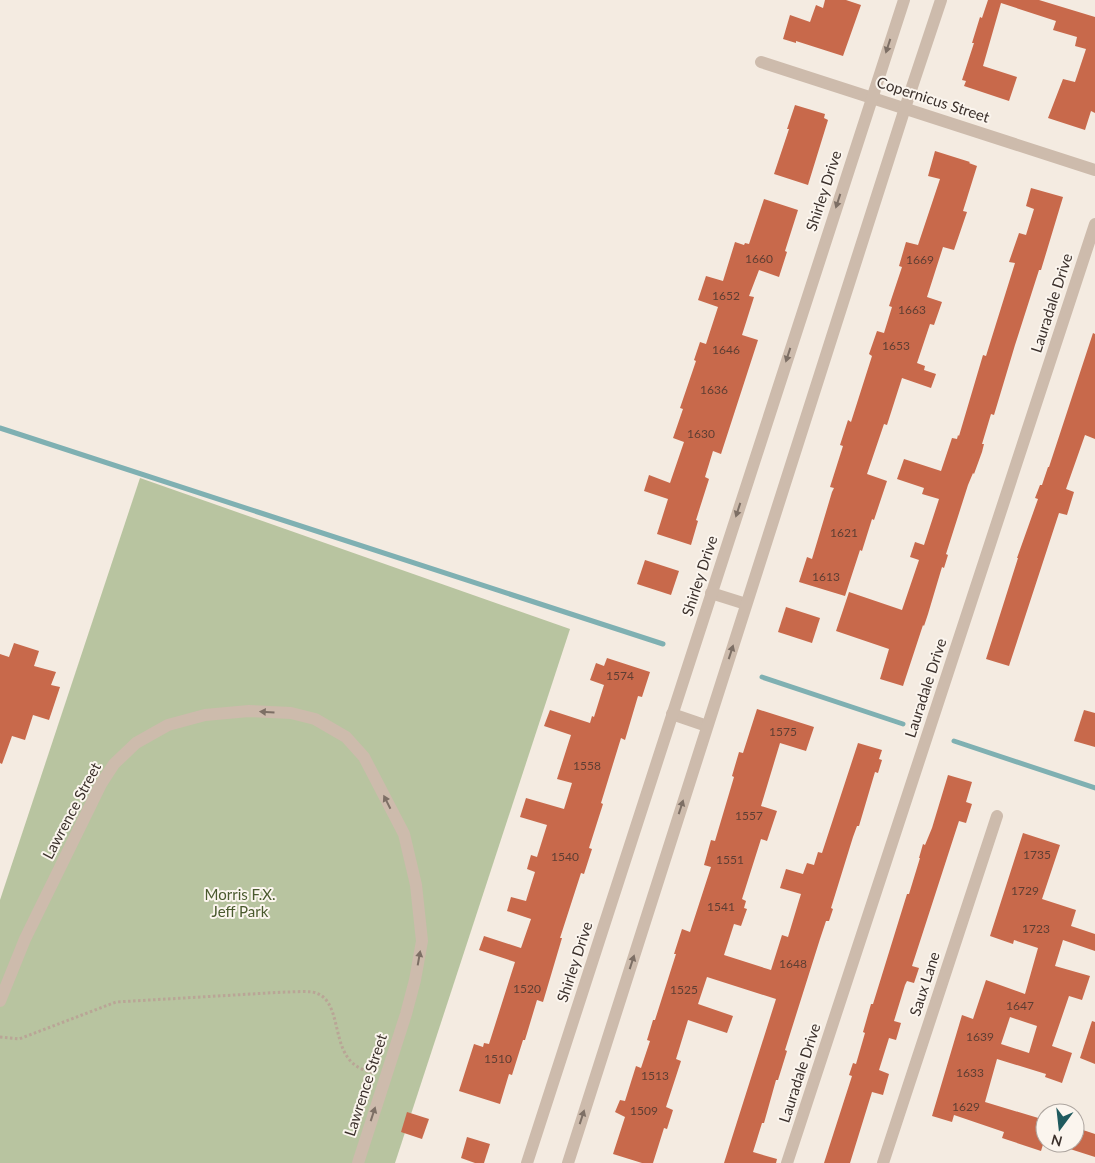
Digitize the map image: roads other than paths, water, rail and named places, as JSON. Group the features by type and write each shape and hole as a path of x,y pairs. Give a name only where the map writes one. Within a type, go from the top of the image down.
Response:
{"street":[{"name":"Shirley Drive","path":"527,1163 904,0"},
{"path":"568,1163 941,0"},
{"name":"Copernicus Street","path":"761,62 1095,170"},
{"name":"Lauradale Drive","path":"788,1163 1095,224"},
{"path":"711,593 746,604"},
{"name":"Lawrence Street","path":"0,1002 25,939 101,784 114,764 136,743 168,725 205,715 249,711 291,713 315,719 346,737 364,757 404,834 416,885 422,941 415,980 361,1162"},
{"path":"672,714 707,726"},
{"name":"Saux Lane","path":"883,1163 997,816"}],"waterway":[{"path":"0,428 663,644"},
{"path":"762,677 903,724"},
{"path":"954,741 1095,788"}],"park label":[{"name":"Morris F.X. Jeff Park","path":"240,904"}]}
